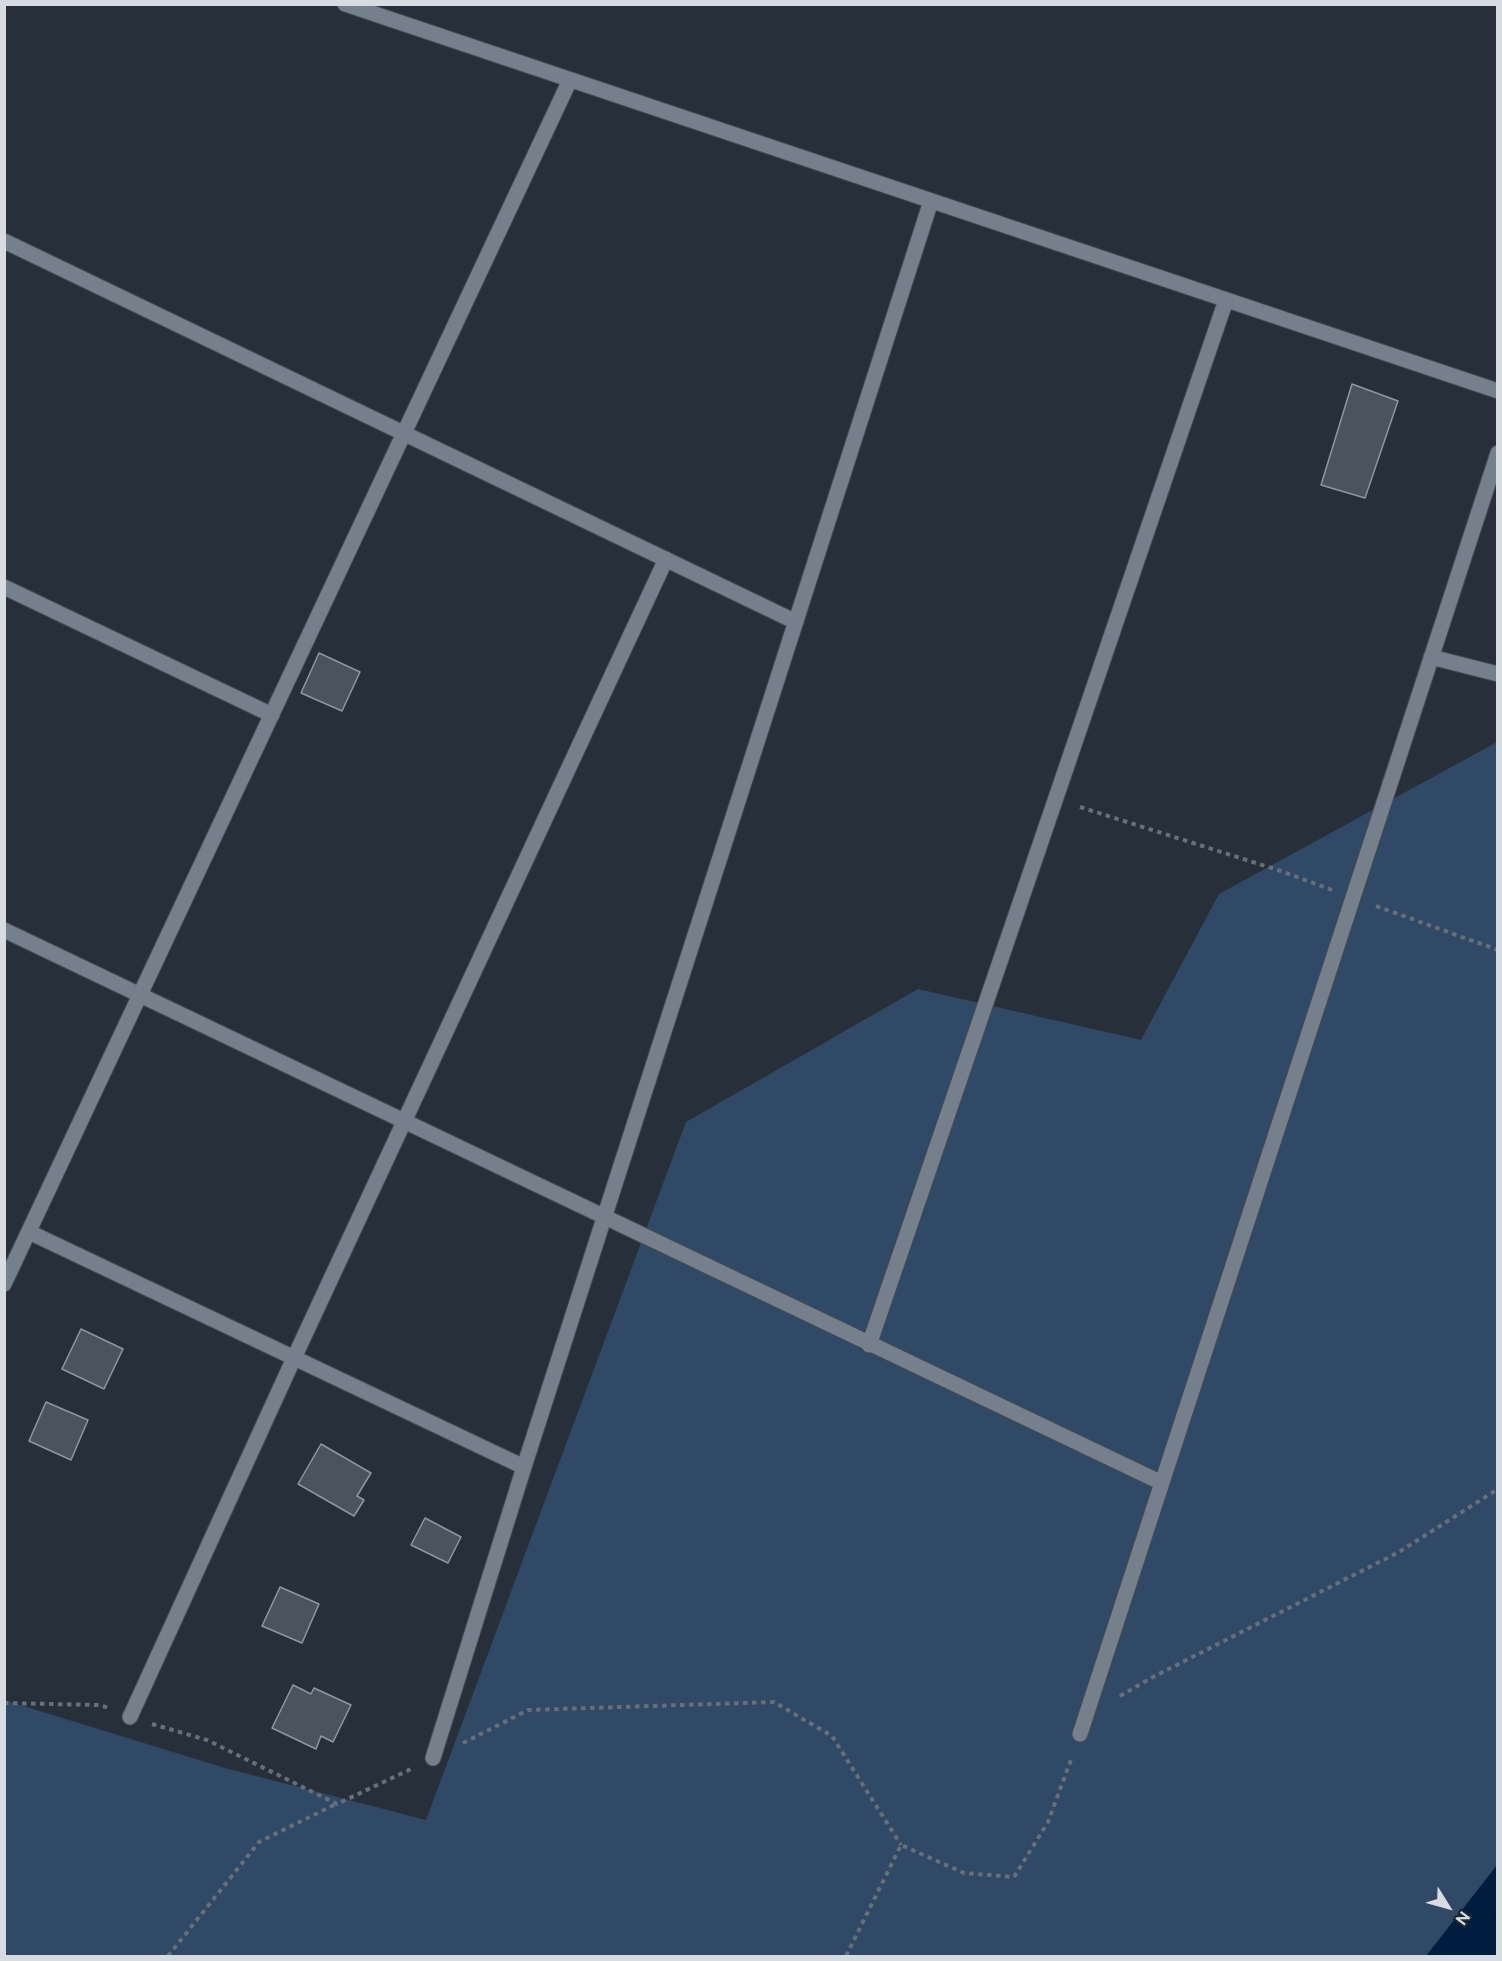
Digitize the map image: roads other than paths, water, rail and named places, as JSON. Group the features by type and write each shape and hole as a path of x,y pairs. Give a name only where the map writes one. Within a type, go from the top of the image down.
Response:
{"street":[{"path":"345,4 1497,391"},
{"path":"4,1284 570,80"},
{"path":"433,1758 524,1467 931,201"},
{"path":"4,241 796,622"},
{"path":"869,1345 1226,300"},
{"path":"1080,1734 1497,453"},
{"path":"130,1717 294,1358 666,559"},
{"path":"4,587 272,715"},
{"path":"1431,657 1497,674"},
{"path":"4,930 1162,1483"},
{"path":"29,1232 524,1467"}]}
